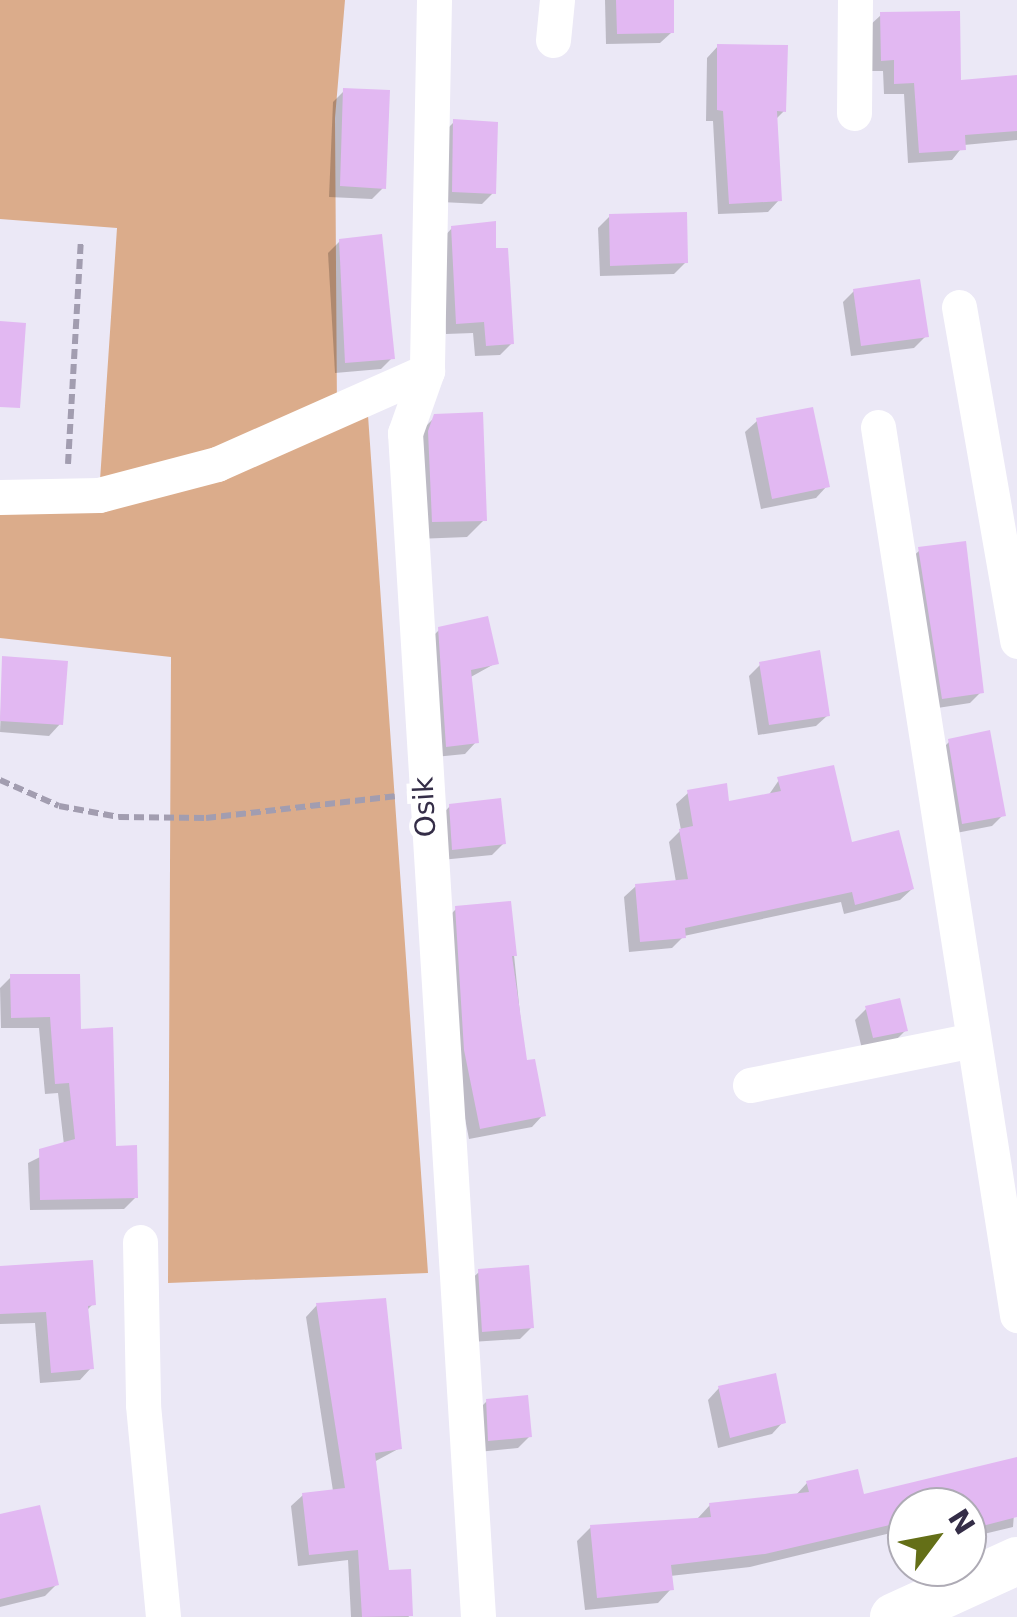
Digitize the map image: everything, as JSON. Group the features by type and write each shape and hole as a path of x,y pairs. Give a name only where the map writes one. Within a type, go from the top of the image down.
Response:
{"main road":[{"path":"905,1614 1017,1561"}],"street":[{"name":"Osik","path":"434,0 427,371 405,433 424,798 478,1617"},
{"path":"553,40 557,0"},
{"path":"854,113 855,0"},
{"path":"959,307 1017,641"},
{"path":"0,497 98,495 217,464 427,371"},
{"path":"878,427 1017,1315"},
{"path":"750,1085 973,1040"},
{"path":"140,1242 143,1405 163,1617"}],"path":[{"path":"66,496 81,241"},
{"path":"0,780 59,806 119,816 206,818 372,794 424,798"}],"shaded area":[{"path":"0,0 345,0 335,118 337,412 367,401 428,1273 168,1283 171,657 0,638 0,497 99,495 117,228 0,219"}],"building":[{"path":"616,0 674,0 674,33 617,34"},
{"path":"960,11 961,80 1017,75 1017,131 965,135 966,150 919,153 914,83 894,84 894,60 881,61 880,12"},
{"path":"717,44 788,45 786,112 777,111 782,201 729,204 723,111 717,110"},
{"path":"343,88 390,90 386,189 340,186"},
{"path":"453,119 498,122 496,194 452,192"},
{"path":"687,212 688,263 610,266 609,214"},
{"path":"496,221 496,248 508,248 514,344 486,346 484,322 456,324 451,226"},
{"path":"382,234 395,359 345,363 339,239"},
{"path":"920,279 929,337 861,346 853,289"},
{"path":"0,321 26,323 20,408 0,407"},
{"path":"813,407 830,487 772,499 756,418"},
{"path":"483,412 487,521 432,522 428,431 434,414"},
{"path":"966,541 984,693 942,699 918,547"},
{"path":"488,616 499,664 471,670 479,743 446,747 438,627"},
{"path":"820,650 830,716 769,725 759,662"},
{"path":"2,656 68,661 63,725 0,721"},
{"path":"990,730 1006,816 962,824 948,739"},
{"path":"834,765 852,842 899,830 914,889 855,905 852,892 685,928 686,938 640,942 635,884 688,879 679,829 693,826 687,790 727,783 729,801 781,791 777,777"},
{"path":"501,798 506,844 452,850 449,804"},
{"path":"511,901 517,956 512,956 527,1060 535,1059 546,1116 480,1129 464,1050 455,906"},
{"path":"10,974 80,974 81,1029 113,1027 116,1146 137,1145 138,1198 40,1200 39,1149 75,1139 69,1083 55,1084 50,1017 11,1018"},
{"path":"900,998 908,1031 873,1038 865,1006"},
{"path":"93,1260 96,1305 88,1306 94,1369 51,1373 46,1312 0,1314 0,1266"},
{"path":"529,1265 534,1328 482,1332 478,1269"},
{"path":"386,1298 402,1449 375,1453 389,1570 411,1569 413,1616 362,1617 358,1550 309,1555 302,1493 345,1488 316,1303"},
{"path":"776,1373 786,1423 730,1438 718,1386"},
{"path":"528,1395 532,1437 488,1441 486,1399"},
{"path":"1017,1457 1017,1517 987,1525 987,1487 893,1487"},
{"path":"858,1469 864,1494 887,1488 887,1526 765,1554 671,1565 674,1590 597,1598 590,1525 711,1517 709,1503 809,1492 806,1481"},
{"path":"40,1505 59,1585 0,1599 0,1514"}]}
